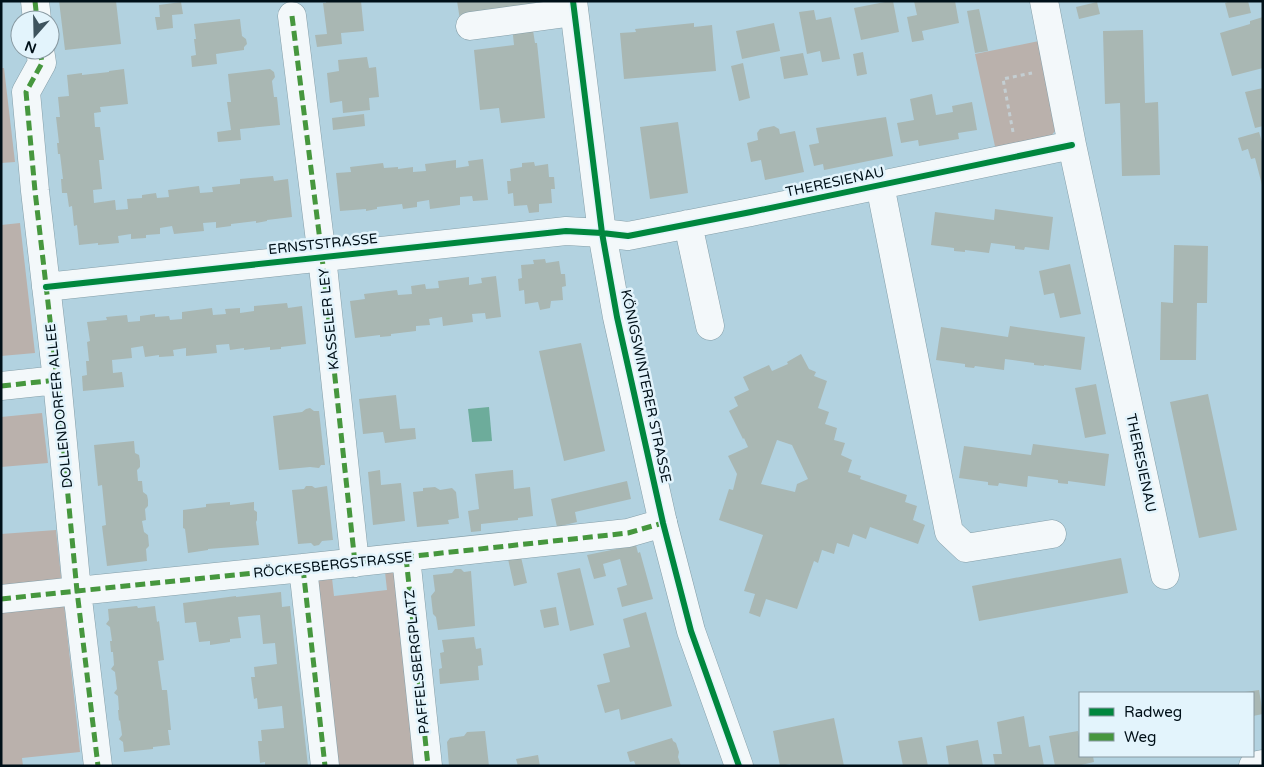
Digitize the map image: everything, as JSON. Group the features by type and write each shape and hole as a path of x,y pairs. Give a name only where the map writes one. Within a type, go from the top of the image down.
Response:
{"street":[{"name":"THERESIENAU","path":"1044,1 1072,145 1165,575"},
{"path":"470,26 577,4"},
{"name":"KÖNIGSWINTERER STRASSE","path":"577,4 602,232 617,317 663,524 691,631 739,766"},
{"name":"KASSELER LEY","path":"292,16 322,257 355,562"},
{"name":"DOLLENDORFER ALLEE","path":"42,60 42,63 26,92 35,191 57,380 77,591 98,766"},
{"name":"THERESIENAU","path":"602,232 628,236 1072,145"},
{"name":"THERESIENAU","path":"880,185 948,532 966,548 1052,534"},
{"path":"688,224 710,326"},
{"name":"ERNSTSTRASSE","path":"46,287 566,232 602,232"},
{"path":"1,386 57,380"},
{"name":"RÖCKESBERGSTRASSE","path":"1,600 628,533 663,524"},
{"name":"PAFFELSBERGPLATZ","path":"406,557 428,766"},
{"path":"303,568 325,766"},
{"path":"1253,766 1263,764"}],"path":[{"path":"1018,156 1002,79 1057,68"}],"shaded area":[{"path":"1039,41 1055,131 1051,136 996,151 975,54"},
{"path":"1,68 4,68 15,162 1,163"},
{"path":"20,223 35,353 1,356 1,225"},
{"path":"489,407 492,441 472,442 468,409"},
{"path":"42,413 48,463 1,467 1,417"},
{"path":"56,530 80,752 22,758 23,766 1,766 1,534"},
{"path":"391,571 395,573 423,766 331,766 316,583 323,577 332,578 334,596 387,590 385,572"}],"building":[{"path":"59,1 116,1 121,44 65,50"},
{"path":"326,1 361,1 364,31 341,33 342,44 317,47 315,35 327,34 323,3 326,3"},
{"path":"457,1 536,1 537,12 460,20"},
{"path":"893,1 899,32 861,40 854,8"},
{"path":"914,1 955,1 959,23 922,31 924,40 912,42 907,17 917,15"},
{"path":"1230,1 1248,1 1251,13 1229,18 1225,3"},
{"path":"181,2 183,14 172,15 173,28 157,30 155,17 160,17 159,5"},
{"path":"1097,2 1100,14 1079,19 1076,7"},
{"path":"979,9 988,51 975,53 967,11"},
{"path":"814,10 816,20 831,17 840,59 822,62 820,51 807,54 799,12"},
{"path":"1263,17 1263,68 1232,76 1220,33 1250,24 1250,21"},
{"path":"240,19 242,36 246,39 247,44 244,50 216,54 217,64 192,67 191,56 196,55 194,24"},
{"path":"694,23 694,27 712,25 716,71 624,79 620,33 636,32 635,29"},
{"path":"774,23 780,51 742,59 736,31"},
{"path":"532,24 535,43 537,43 545,118 501,123 499,108 480,110 474,50 514,45 512,26"},
{"path":"1143,30 1145,103 1158,102 1160,175 1122,176 1120,103 1105,104 1103,31"},
{"path":"863,52 867,74 857,76 853,54"},
{"path":"803,53 808,75 784,79 780,57"},
{"path":"367,57 369,68 376,67 379,97 369,98 370,110 343,113 342,101 330,103 327,73 339,71 338,60"},
{"path":"743,63 750,98 739,101 731,66"},
{"path":"124,69 128,104 100,107 101,112 94,113 95,127 100,127 104,160 99,160 102,189 93,190 94,203 115,200 116,210 128,209 127,199 142,198 142,195 156,193 157,198 169,197 168,190 199,186 200,193 213,192 212,187 240,184 240,179 273,176 274,181 288,179 292,217 256,223 256,221 231,224 231,226 216,228 216,222 203,223 204,231 174,234 172,226 160,228 160,234 146,235 146,238 131,239 131,234 118,236 119,243 79,245 77,225 74,226 72,206 69,207 67,193 62,193 61,179 63,179 57,143 59,143 56,117 60,117 58,97 69,96 67,75 82,73 82,75"},
{"path":"270,69 274,72 275,77 272,81 274,97 277,97 280,125 240,129 241,140 218,142 217,132 231,130 227,102 231,102 228,74"},
{"path":"1263,88 1263,126 1255,128 1245,92"},
{"path":"932,94 936,115 953,112 952,106 972,102 977,130 958,133 959,139 919,146 918,140 901,143 897,123 914,120 910,99"},
{"path":"364,114 365,126 333,130 332,118"},
{"path":"886,117 893,156 824,170 823,164 814,166 809,145 819,143 816,128"},
{"path":"678,122 688,193 650,199 640,127"},
{"path":"774,126 779,129 780,134 795,131 804,172 765,180 761,160 751,162 747,143 758,140 757,133 760,129"},
{"path":"1259,132 1263,145 1262,185 1255,158 1251,159 1248,149 1242,151 1238,138"},
{"path":"483,159 488,200 473,201 472,196 460,197 460,205 430,209 429,200 417,202 417,207 403,209 402,204 377,207 377,209 366,211 366,209 340,211 336,173 351,172 350,167 383,163 384,168 413,167 413,172 426,171 425,164 456,160 456,168 469,166 468,161"},
{"path":"534,162 535,166 548,164 549,177 554,177 555,189 551,189 552,203 539,204 539,212 529,213 527,205 514,206 513,193 508,194 507,181 511,181 510,169 522,167 522,163"},
{"path":"995,209 1053,217 1049,250 1025,247 1024,250 1015,249 1015,246 991,243 989,253 965,250 965,252 954,251 954,248 931,245 935,212 994,220"},
{"path":"1174,245 1208,246 1207,303 1197,303 1196,360 1160,360 1161,302 1173,303"},
{"path":"545,259 546,263 559,261 561,274 565,274 566,286 562,287 563,300 551,301 550,308 540,310 538,302 525,304 524,290 519,291 518,279 522,278 521,265 534,264 533,260"},
{"path":"1070,264 1081,314 1060,318 1054,293 1044,295 1039,271"},
{"path":"496,276 501,317 486,319 485,313 472,314 473,322 443,326 442,317 429,319 430,325 416,326 416,331 391,334 391,336 380,337 380,335 355,338 350,301 365,299 364,294 397,290 398,295 412,294 411,286 425,284 426,289 439,288 438,281 469,277 469,285 482,283 481,278"},
{"path":"287,303 288,308 302,306 306,344 270,350 270,347 230,350 229,344 216,345 217,353 186,356 186,348 173,350 174,356 159,357 159,355 145,357 143,346 131,348 132,358 112,360 113,373 122,372 124,387 83,391 82,376 87,375 86,361 89,361 87,342 90,341 87,322 107,320 106,317 127,315 128,322 140,321 140,316 155,314 155,317 169,316 170,320 182,319 182,312 212,308 213,315 226,314 225,309 240,308 240,313 254,311 254,306"},
{"path":"1010,326 1085,337 1081,370 1034,365 1034,363 1005,359 1004,370 975,366 974,368 965,367 965,364 936,360 941,327 1008,337"},
{"path":"581,343 605,451 564,461 539,351"},
{"path":"801,354 809,369 816,372 814,376 827,381 818,408 829,412 825,424 837,428 834,440 845,443 841,455 852,460 848,472 861,476 860,479 907,495 905,502 917,506 913,520 925,525 918,544 870,527 866,539 853,534 849,547 837,543 834,554 822,550 818,563 814,561 797,609 766,599 760,617 749,613 755,594 744,591 763,535 719,520 729,489 733,490 737,474 728,456 748,447 729,411 738,406 734,397 749,390 743,377 769,365 772,371 788,364 787,362","holes":["777,440 792,445 808,479 797,484 795,492 761,484"]},
{"path":"1096,384 1106,434 1085,438 1075,388"},
{"path":"1208,394 1237,530 1199,538 1170,402"},
{"path":"396,395 400,429 415,428 416,439 385,443 383,432 363,434 359,399"},
{"path":"310,408 314,411 319,411 325,465 321,465 319,468 279,470 273,416 302,412"},
{"path":"134,441 135,453 139,455 140,461 140,467 137,470 138,481 142,481 143,492 147,495 148,500 148,506 145,509 146,520 142,521 144,532 148,535 147,561 107,566 102,526 106,525 102,485 98,486 94,445"},
{"path":"1033,444 1109,454 1105,486 1068,481 1068,484 1058,483 1058,480 1028,476 1027,487 999,483 998,486 988,485 988,482 959,478 964,446 1031,455"},
{"path":"380,470 381,485 401,483 405,521 373,525 368,472"},
{"path":"513,470 514,489 530,487 533,516 518,518 518,520 481,524 481,531 471,532 468,511 479,509 475,474"},
{"path":"627,481 631,499 575,512 577,522 557,527 551,499"},
{"path":"306,486 315,488 327,486 333,540 322,541 319,545 314,546 311,543 298,544 292,490 304,489"},
{"path":"435,487 440,490 452,488 456,492 459,518 448,520 449,524 417,527 413,492 423,491 423,488"},
{"path":"230,502 230,505 254,502 254,510 257,512 256,522 259,545 208,549 188,553 185,529 183,528 183,510 206,507 206,504"},
{"path":"636,545 638,553 640,552 653,599 622,607 617,588 627,585 620,559 603,564 606,576 594,579 587,555"},
{"path":"521,557 527,583 514,586 508,559"},
{"path":"1121,558 1128,593 979,621 972,586"},
{"path":"580,568 594,625 570,631 557,573"},
{"path":"455,569 461,569 464,572 471,571 475,626 438,630 436,617 433,614 431,596 435,591 433,575 452,573"},
{"path":"281,592 282,607 290,606 308,766 265,766 265,762 260,763 258,741 262,741 261,730 284,728 282,706 258,709 257,698 254,699 251,677 255,677 254,667 277,664 275,643 263,644 260,615 238,617 241,638 210,645 210,641 199,642 196,622 185,623 183,603"},
{"path":"137,606 138,608 155,606 157,622 159,621 164,660 158,661 162,690 167,690 171,730 168,730 170,745 124,752 123,742 119,739 122,735 119,721 118,696 114,693 117,689 115,672 111,669 114,665 110,641 112,641 110,627 106,624 109,620 108,609"},
{"path":"556,607 559,625 544,628 540,610"},
{"path":"646,612 672,706 621,720 619,709 605,713 597,685 610,682 603,654 630,647 623,619"},
{"path":"474,637 476,649 481,648 483,665 478,666 479,680 440,684 439,669 442,668 440,653 444,652 442,640"},
{"path":"1259,690 1263,714 1254,716 1254,692 1245,692"},
{"path":"1024,716 1029,747 1040,745 1044,766 995,766 993,754 1002,754 997,722"},
{"path":"834,718 844,766 791,766 790,764 780,766 773,731"},
{"path":"485,731 489,766 449,766 447,742 450,738 464,736 467,732"},
{"path":"1078,731 1079,757 1093,757 1094,762 1077,766 1055,766 1049,736"},
{"path":"922,737 928,766 903,766 898,741"},
{"path":"672,738 679,752 678,757 681,766 636,766 634,761 630,762 627,752"},
{"path":"978,740 983,766 949,766 946,746"},
{"path":"538,755 540,766 518,766 516,759"}],"marked path":[{"path":"35,1 36,10"},
{"path":"292,16 322,257 355,563"},
{"path":"42,60 42,63 26,92 35,191 57,380 77,591 98,766"},
{"path":"1,386 57,380"},
{"path":"1,599 628,533 663,523"},
{"path":"406,557 428,766"},
{"path":"303,568 325,766"}],"cycle path":[{"path":"573,1 602,233 617,317 663,523 691,631 739,766"},
{"path":"46,287 566,231 628,236 1072,145"}]}
